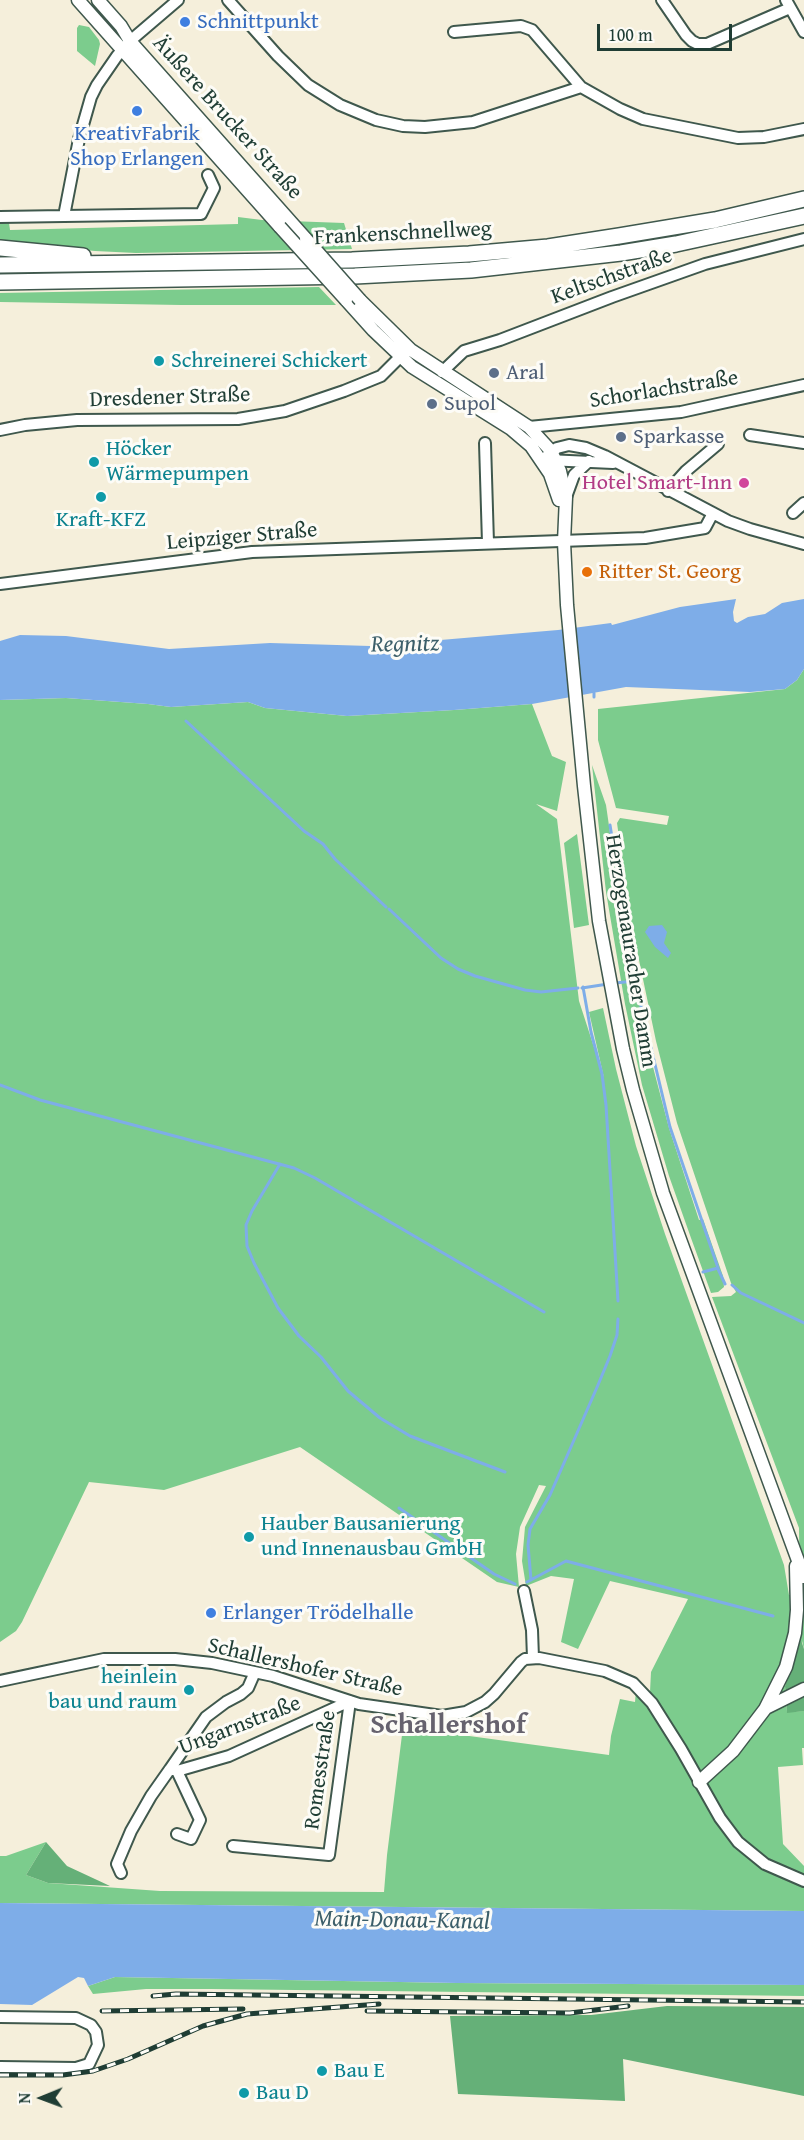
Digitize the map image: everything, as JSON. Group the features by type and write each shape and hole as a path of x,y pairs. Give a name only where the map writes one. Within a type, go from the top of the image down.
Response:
{"highway":[{"name":"Frankenschnellweg","path":"0,265 352,260 470,254 548,247 714,220 804,199"},
{"name":"Frankenschnellweg","path":"3,282 355,276 480,269 654,248 804,216"},
{"path":"0,248 134,263"}],"main road":[{"name":"Äußere Brucker Straße","path":"78,0 126,45 360,300 411,350 529,428 549,457 566,497"},
{"name":"Äußere Brucker Straße","path":"98,0 121,26 126,45 280,227 400,357 430,379 511,429 531,446 549,457"},
{"name":"Herzogenauracher Damm","path":"549,457 564,518"},
{"name":"Herzogenauracher Damm","path":"566,497 564,542 568,626 599,921 614,1006 649,1148 677,1232 804,1577"},
{"path":"699,1782 733,1751 765,1709 786,1667 795,1634 798,1610 795,1551"},
{"path":"765,1709 804,1689"}],"street":[{"path":"64,216 79,139 91,97 102,77 126,45 178,0"},
{"path":"228,0 278,56 308,85 340,105 376,120 403,126 425,127 473,122 581,87"},
{"path":"662,0 686,35 698,44 707,44 788,4 804,32"},
{"path":"454,32 521,26 532,30 581,87 634,116 710,134 738,138 764,137 804,129"},
{"path":"0,217 201,214 214,188 208,175"},
{"name":"Keltschstraße","path":"442,372 464,351 501,340 705,264 804,239"},
{"name":"Dresdener Straße","path":"0,430 77,420 238,419 285,411 344,392 381,376 400,357"},
{"name":"Schorlachstraße","path":"529,428 681,412 804,385"},
{"path":"750,435 804,443"},
{"path":"485,443 488,543"},
{"path":"668,491 686,471 718,444"},
{"path":"549,457 563,446 576,446 595,452 713,513 750,529 804,544"},
{"path":"549,457 616,463"},
{"path":"566,497 574,475 590,461"},
{"path":"793,513 804,503"},
{"name":"Leipziger Straße","path":"0,584 252,552 645,538 705,528 713,513"},
{"path":"524,1591 532,1630 533,1658 605,1671 633,1683 647,1696 662,1716 720,1818 738,1842 765,1864 804,1881"},
{"name":"Schallershofer Straße","path":"0,1682 93,1661 118,1658 193,1661 255,1672 350,1701 427,1715 456,1715 485,1702 503,1685 521,1662 533,1658"},
{"path":"174,1770 206,1717 248,1688 255,1672"},
{"name":"Ungarnstraße","path":"121,1873 117,1864 131,1831 151,1796 174,1770 229,1756 350,1701"},
{"name":"Romesstraße","path":"233,1846 329,1855 350,1701"},
{"name":"Ungarnstraße","path":"174,1770 200,1820 191,1839 177,1834"},
{"path":"0,2017 76,2018 91,2025 96,2032 98,2045 89,2064 76,2068 0,2067"}],"green space":[{"path":"79,25 89,27 99,40 95,66 77,51"},
{"path":"238,217 344,223 352,249 136,253 0,242 0,223 9,223 10,230 238,224"},
{"path":"319,287 336,305 0,302 0,293"},
{"path":"804,669 804,1649 802,1641 785,1686 787,1712 804,1711 804,1748 802,1748 803,1765 778,1767 783,1844 804,1866 804,1911 0,1903 0,1856 46,1842 26,1875 48,1883 160,1891 384,1892 403,1727 609,1755 620,1699 635,1702 637,1679 650,1692 651,1672 688,1599 610,1581 578,1649 561,1642 574,1579 551,1576 526,1586 522,1561 525,1527 546,1486 539,1485 520,1527 516,1554 519,1587 497,1582 300,1447 164,1490 89,1482 22,1622 16,1631 0,1642 0,700 66,698 171,707 248,702 265,708 347,716 532,704 552,756 566,762 557,811 536,804 557,819 579,1001 604,1078 589,1012 603,1008 636,1146 665,1234 784,1565 789,1595 800,1596 799,1528 712,1297 731,1296 736,1292 677,1123 656,1041 631,922 617,823 620,818 667,825 669,816 616,808 598,740 598,709 785,689 797,680"},
{"path":"592,765 606,805 622,916 653,1067 669,1128 699,1220 703,1219 723,1276 724,1287 718,1292 711,1293 669,1176 642,1085 625,1004 606,892"},
{"path":"577,834 589,925 574,928 564,843"},
{"path":"801,1640 804,1649 804,1711 787,1713 785,1686"},
{"path":"46,1842 67,1866 110,1886 48,1883 26,1875"},
{"path":"115,1977 457,1983 804,1985 804,1996 211,1989 146,1989 93,1994 88,1986"},
{"path":"667,2006 804,2007 804,2096 623,2059 625,2101 458,2094 450,2016 591,2015"}],"water":[{"name":"Regnitz","path":"736,599 733,612 734,621 737,623 748,617 765,614 782,603 804,599 804,669 797,680 785,689 750,692 626,687 532,704 347,716 265,708 248,702 171,707 66,698 0,700 0,641 20,635 66,636 169,649 270,643 370,646 558,630 611,623 612,625 680,607"},
{"path":"662,925 667,932 664,943 671,953 668,958 655,947 645,932 649,926"},
{"name":"Main-Donau-Kanal","path":"0,1903 804,1911 804,1985 457,1983 115,1977 88,1986 84,1978 78,1977 32,2005 0,2004"}],"waterway":[{"path":"186,721 304,831 323,844 335,859 386,907"},
{"path":"610,825 635,981 615,983"},
{"path":"389,909 441,958 458,969 525,990 541,992 578,988"},
{"path":"635,981 670,1127 718,1268 703,1272"},
{"path":"582,988 608,984"},
{"path":"583,987 602,1074 606,1105 618,1301"},
{"path":"0,1085 40,1100 294,1168 315,1178 544,1312"},
{"path":"280,1164 246,1225 247,1246 278,1308 299,1336 321,1357 348,1391 380,1418 410,1436 505,1472"},
{"path":"718,1269 725,1284"},
{"path":"732,1285 741,1293 804,1323"},
{"path":"531,1580 528,1545 530,1529 550,1495 598,1385 617,1335 618,1319"},
{"path":"399,1508 494,1574 515,1584"},
{"path":"527,1582 566,1561 773,1616"}],"railway":[{"path":"153,1996 176,1994 804,2002"},
{"path":"0,2075 63,2075 93,2071 128,2059 203,2026 247,2014 379,2004"},
{"path":"367,2011 570,2013 628,2006"},
{"path":"102,2011 243,2009"}],"place":[{"name":"Schnittpunkt","path":"185,22"},
{"name":"KreativFabrik Shop Erlangen","path":"137,111"},
{"name":"Schreinerei Schickert","path":"159,361"},
{"name":"Aral","path":"494,373"},
{"name":"Supol","path":"432,404"},
{"name":"Sparkasse","path":"621,437"},
{"name":"Höcker Wärmepumpen","path":"94,462"},
{"name":"Hotel Smart-Inn","path":"744,483"},
{"name":"Kraft-KFZ","path":"101,497"},
{"name":"Ritter St. Georg","path":"587,572"},
{"name":"Hauber Bausanierung und Innenausbau GmbH","path":"249,1537"},
{"name":"Erlanger Trödelhalle","path":"211,1613"},
{"name":"heinlein bau und raum","path":"189,1690"},
{"name":"Bau E","path":"322,2071"},
{"name":"Bau D","path":"244,2093"}],"district":[{"name":"Schallershof","path":"448,1726"}]}
